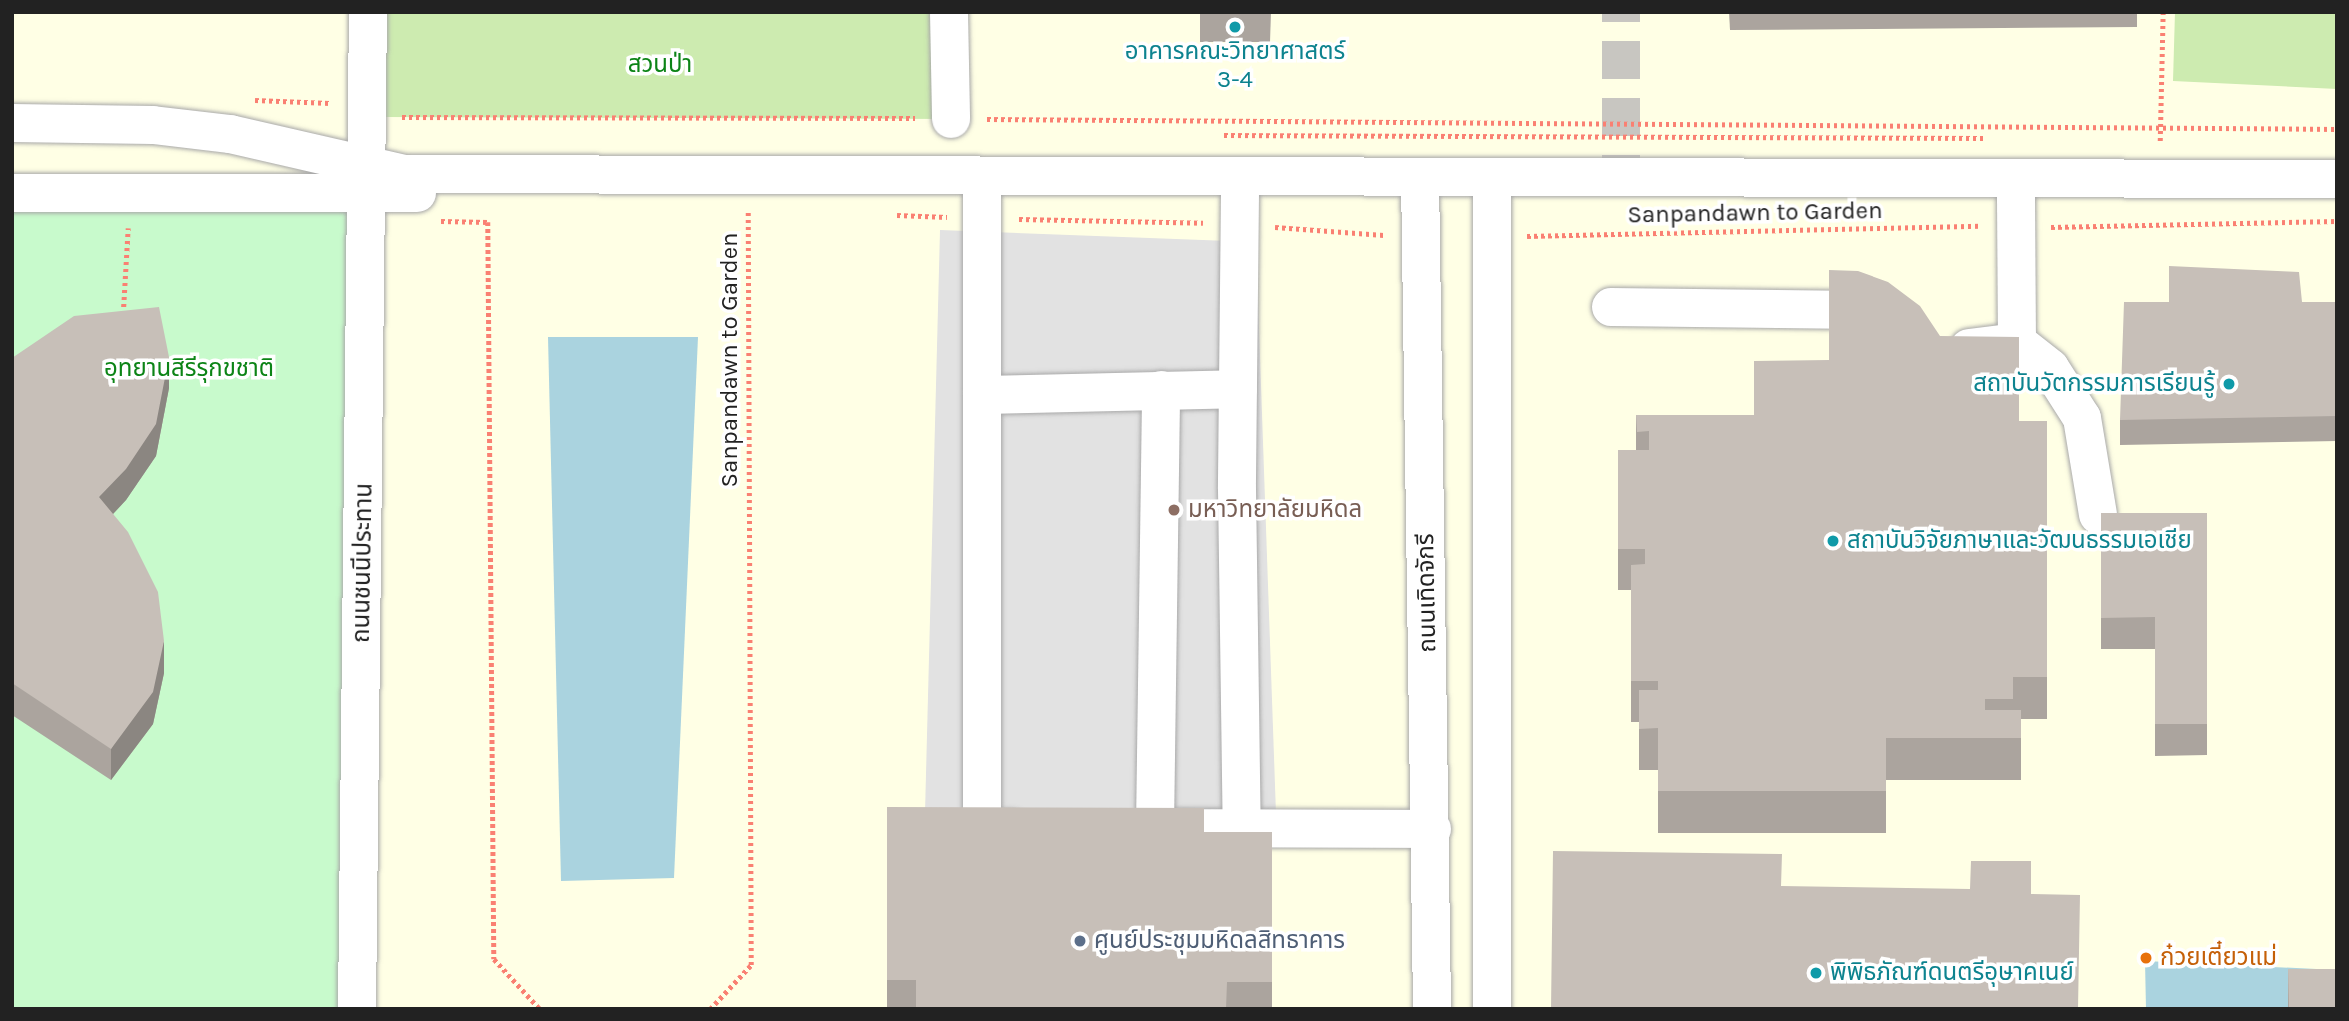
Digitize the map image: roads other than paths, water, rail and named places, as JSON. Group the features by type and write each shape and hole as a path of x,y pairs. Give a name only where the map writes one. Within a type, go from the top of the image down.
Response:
{"street":[{"name":"ถนนชนนีประทาน","path":"357,1009 369,12"},
{"path":"949,12 951,119"},
{"path":"12,123 191,130 368,180 404,174 1420,185 2337,179"},
{"path":"12,193 368,180 983,203 1239,208 1420,185"},
{"name":"ถนนเทิดจักรี","path":"1420,185 1432,829 1432,1009"},
{"path":"1491,185 2016,197 2337,198"},
{"path":"1491,185 1492,1009"},
{"path":"2016,197 2017,342"},
{"path":"983,203 982,829 1048,828"},
{"path":"1239,208 1242,828"},
{"path":"1612,307 1861,310 1924,336 1974,348 2017,342 2050,368 2082,418 2098,515"},
{"path":"982,395 1238,389"},
{"path":"1155,828 1161,390"},
{"path":"1115,828 1432,829"}],"water":[{"path":"548,337 698,337 674,878 561,881"},
{"path":"2145,961 2337,970 2337,1009 2146,1009"}],"tunnel":[{"path":"1621,12 1621,193"}],"place":[{"name":"อาคารคณะวิทยาศาสตร์ 3-4","path":"1235,27"},
{"name":"สถาบันวัตกรรมการเรียนรู้","path":"2229,384"},
{"name":"มหาวิทยาลัยมหิดล","path":"1174,510"},
{"name":"สถาบันวิจัยภาษาและวัฒนธรรมเอเชีย","path":"1833,541"},
{"name":"ศูนย์ประชุมมหิดลสิทธาคาร","path":"1080,941"},
{"name":"ก๋วยเตี๋ยวแม่","path":"2146,958"},
{"name":"พิพิธภัณฑ์ดนตรีอุษาคเนย์","path":"1816,973"}],"park label":[{"name":"สวนป่า","path":"660,65"},
{"name":"อุทยานสิรีรุกขชาติ","path":"189,369"}]}
